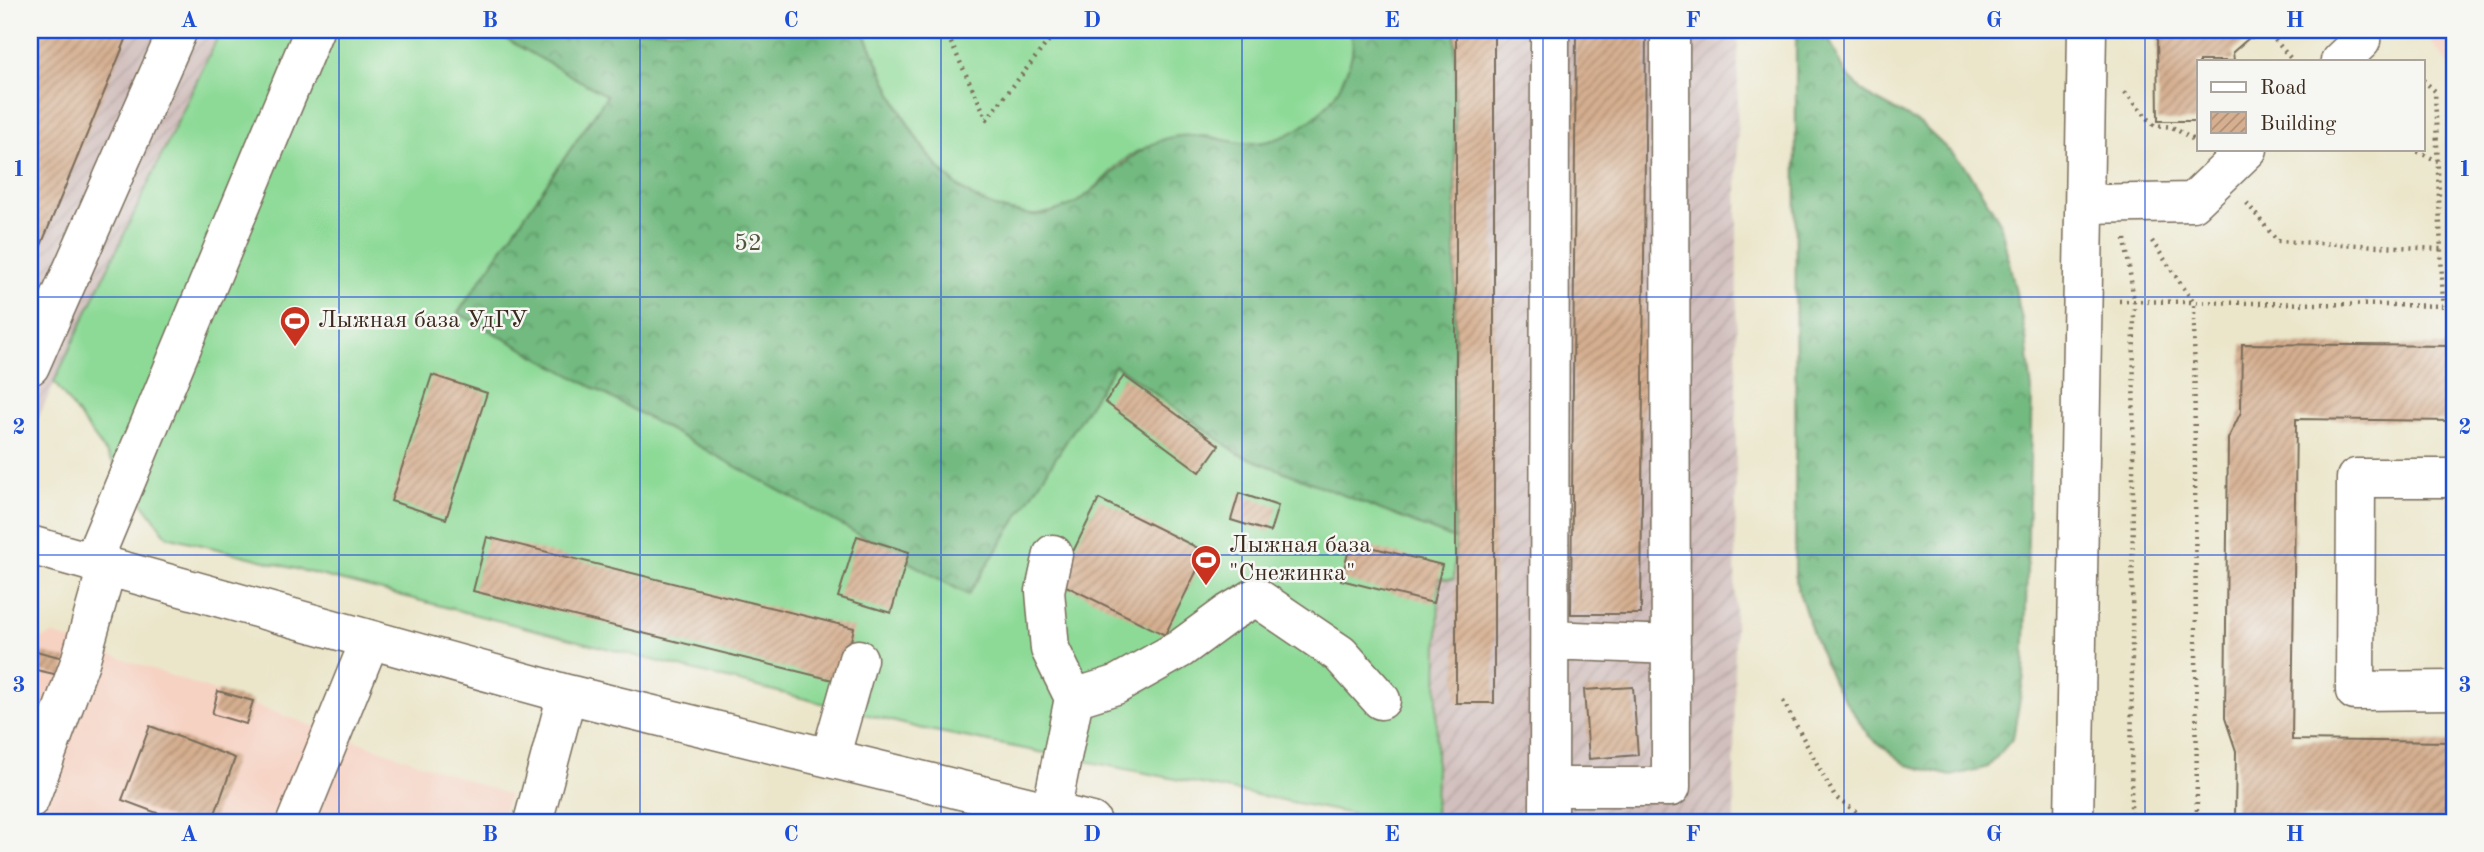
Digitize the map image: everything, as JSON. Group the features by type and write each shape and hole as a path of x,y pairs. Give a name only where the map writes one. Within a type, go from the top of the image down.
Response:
{"street":[{"path":"30,366 178,30"},
{"path":"30,799 80,662 100,565 314,30"},
{"path":"1550,30 1549,805 1671,787 1670,30"},
{"path":"2074,822 2083,300 2102,204 2087,30"},
{"path":"2341,60 2361,41 2362,30"},
{"path":"2102,204 2193,202 2236,160"},
{"path":"2454,478 2356,478 2355,691 2454,690"},
{"path":"30,545 566,694 1092,822"},
{"path":"1051,812 1074,698 1050,649 1045,591 1053,554"},
{"path":"1074,698 1116,685 1180,649 1228,613 1256,597 1340,654 1381,700"},
{"path":"1550,639 1671,645"},
{"path":"296,822 370,640"},
{"path":"830,758 858,659"},
{"path":"533,822 566,694"}],"path":[{"path":"945,30 987,119 1057,30"},
{"path":"2275,40 2292,60"},
{"path":"2424,81 2435,91 2443,306"},
{"path":"2118,97 2118,85 2154,125 2172,127 2197,142"},
{"path":"2413,150 2438,161"},
{"path":"2236,160 2277,241 2441,249"},
{"path":"2102,204 2134,301 2131,822"},
{"path":"2102,204 2151,239 2194,303 2197,822"},
{"path":"2083,300 2454,306"},
{"path":"1783,701 1835,797 1871,822"}],"shaded area":[{"path":"30,30 221,30 30,435"},
{"path":"1455,30 1738,30 1734,822 1436,822 1439,579 1454,578"},
{"path":"2431,30 2454,30 2454,71 2431,42"},
{"path":"53,634 509,795 500,822 30,822 30,643"}],"green space":[{"path":"221,30 490,30 607,96 458,313 1115,365 1239,454 1455,539 1454,579 1439,579 1435,822 1392,822 919,728 167,536 54,382"},
{"name":"52","path":"490,30 863,30 903,114 938,167 960,188 986,204 1035,215 1052,212 1077,202 1142,150 1168,138 1195,136 1257,143 1273,140 1303,126 1317,115 1338,90 1351,59 1353,47 1349,30 1455,30 1455,539 1239,454 1115,365 968,595 458,313 607,96"},
{"path":"863,30 1349,30 1353,47 1347,70 1329,103 1290,134 1258,143 1199,136 1143,149 1122,162 1077,202 1034,215 986,203 960,188 938,167 903,114"},
{"path":"1796,30 1829,30 1829,39 1846,74 1867,95 1921,124 1966,167 2000,222 2026,337 2032,391 2024,676 2013,738 1988,767 1951,776 1907,765 1869,736 1834,684 1814,637 1795,580"}],"building":[{"path":"30,30 130,30 30,272"},
{"path":"1456,30 1494,30 1494,703 1456,703"},
{"path":"1576,30 1646,30 1641,614 1571,614"},
{"path":"2157,30 2266,30 2266,38 2249,38 2233,52 2234,60 2197,60 2197,121 2158,121"},
{"path":"2242,344 2454,346 2454,421 2296,419 2292,740 2454,742 2454,820 2235,817 2236,751 2225,718 2228,439 2241,412"},
{"path":"432,375 487,393 446,519 391,501"},
{"path":"1124,376 1219,445 1200,472 1105,402"},
{"path":"1239,493 1278,506 1270,532 1231,520"},
{"path":"1099,499 1206,552 1165,635 1058,582"},
{"path":"857,536 909,552 891,613 838,597"},
{"path":"487,537 854,628 841,682 473,591"},
{"path":"1351,542 1442,565 1433,603 1341,580"},
{"path":"36,651 67,659 63,676 32,669"},
{"path":"1633,687 1638,755 1589,759 1584,690"},
{"path":"218,691 253,701 246,724 212,714"},
{"path":"150,726 235,758 212,822 181,822 122,800"}],"place":[{"name":"Лыжная база УдГУ","path":"295,348"},
{"name":"Лыжная база \"Снежинка\"","path":"1206,587"}]}
